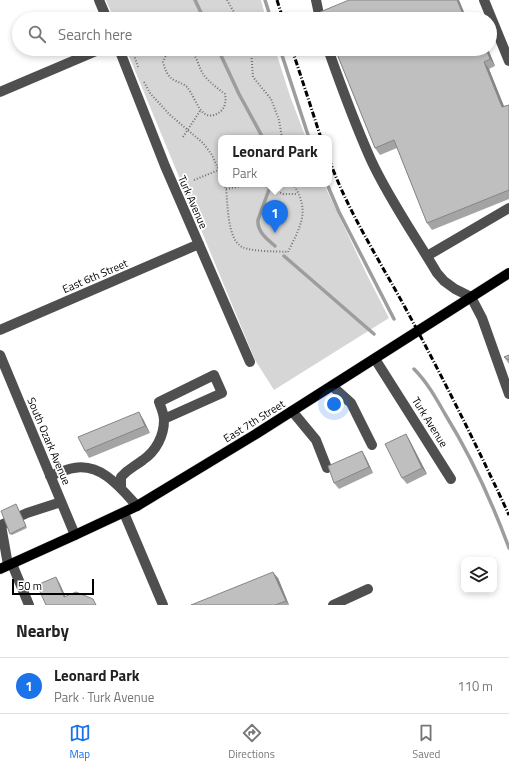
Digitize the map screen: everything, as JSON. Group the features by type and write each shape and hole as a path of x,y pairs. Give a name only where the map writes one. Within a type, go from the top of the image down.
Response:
{"main road":[{"name":"East 7th Street","path":"7,566 75,536 137,506 192,474 509,273"}],"street":[{"path":"99,0 104,12"},
{"path":"316,0 319,12"},
{"path":"484,0 489,12"},
{"path":"497,32 509,61"},
{"path":"0,92 85,56"},
{"name":"Turk Avenue","path":"122,56 165,166 250,362"},
{"path":"331,56 372,160 386,188 437,273 444,281 455,289 471,297 482,318 509,394"},
{"path":"427,256 509,208"},
{"name":"East 6th Street","path":"0,330 199,244"},
{"name":"South Ozark Avenue","path":"0,355 75,536"},
{"name":"Turk Avenue","path":"375,359 451,479"},
{"path":"121,488 121,477 128,469 142,461 153,452 160,441 164,418 159,402 214,374 222,392 164,418"},
{"path":"332,386 351,403 372,445"},
{"path":"292,411 316,440 327,468"},
{"path":"50,476 73,468 88,467 107,476 121,488 137,506"},
{"path":"29,605 7,566 1,525 27,513 61,502"},
{"path":"124,512 163,605"},
{"path":"333,605 368,589"}],"path":[{"path":"227,0 234,12"},
{"path":"134,56 140,72"},
{"path":"166,56 163,62 164,67 170,78 187,87 200,111 211,115 221,110 226,100 225,94 209,82 199,66 195,56"},
{"path":"252,56 253,77 271,99 279,120 282,135"},
{"path":"143,79 150,93 169,114 203,143 218,166"},
{"path":"183,138 200,111"},
{"path":"194,180 218,171"},
{"path":"236,187 226,189 230,228 234,238 240,246 249,249 288,252 303,214 301,201 294,187"},
{"path":"268,187 277,192 291,195 298,194"}],"shaded area":[{"path":"106,0 261,0 264,12 111,12"},
{"path":"129,56 277,56 305,135 218,135 218,187 325,187 389,318 274,390 255,360"}],"building":[{"path":"349,0 457,0 462,12 320,12"},
{"path":"338,56 489,56 490,59 484,62 502,107 509,105 509,190 427,223 394,140 375,148"},
{"path":"509,355 509,360 504,357"},
{"path":"139,412 145,426 85,451 78,437"},
{"path":"406,434 422,468 402,478 385,444"},
{"path":"362,451 369,467 334,483 328,466"},
{"path":"16,504 26,526 10,534 1,511"},
{"path":"273,572 286,601 275,605 191,605"},
{"path":"56,577 64,597 76,592 93,599 96,605 46,605 37,585"}],"waterway":[{"path":"195,0 201,12"},
{"path":"265,0 269,12"},
{"path":"221,56 239,94 261,135"},
{"path":"282,56 308,135"},
{"path":"270,187 258,220 258,224 263,235 275,246"},
{"path":"328,187 339,212 394,319"},
{"path":"284,256 374,334"},
{"path":"414,369 431,390 464,446 488,496 509,548"}],"railway":[{"path":"277,0 281,12"},
{"path":"294,56 320,135"},
{"path":"332,166 345,198 434,361 509,515"}],"place":[{"name":"Leonard Park","path":"275,233"}]}
